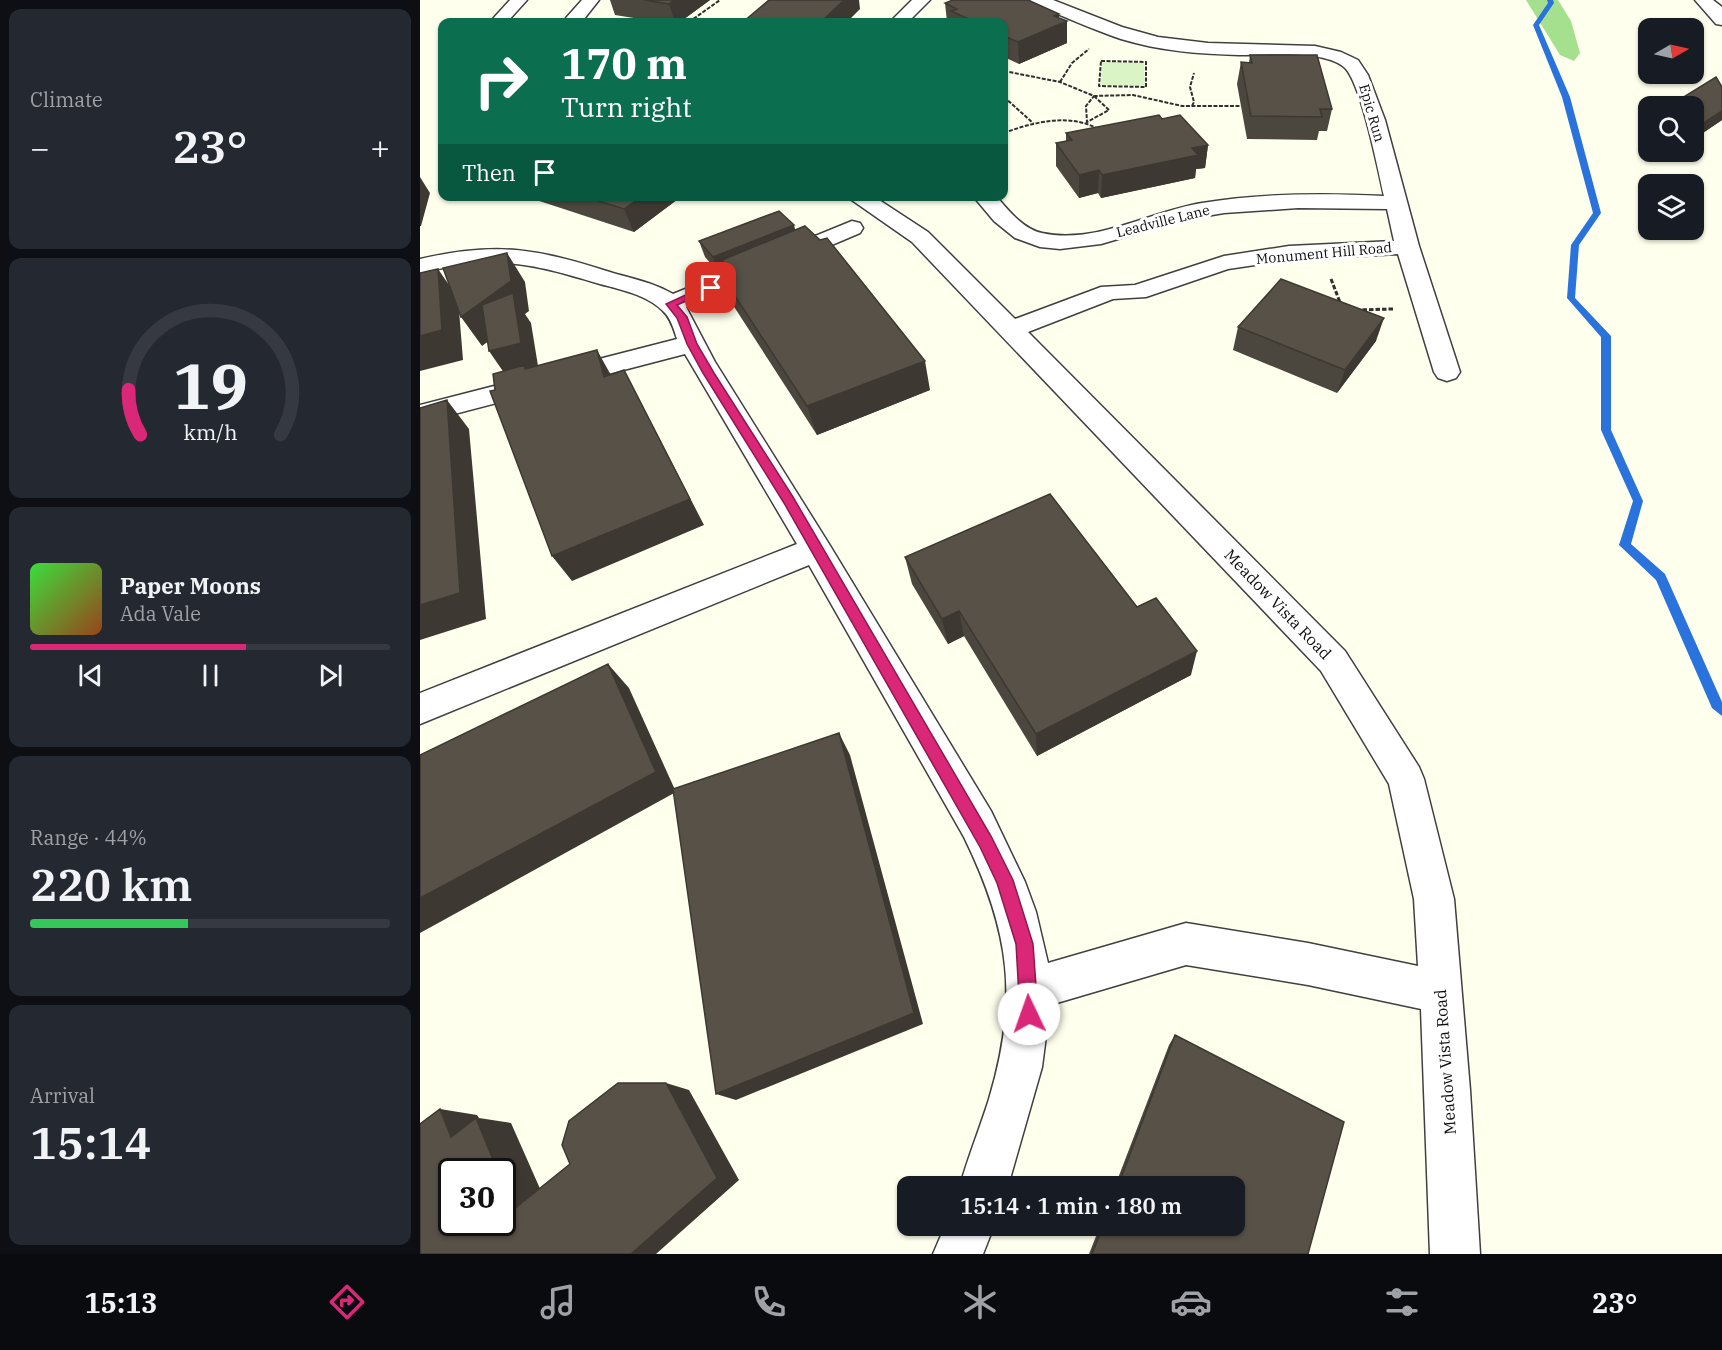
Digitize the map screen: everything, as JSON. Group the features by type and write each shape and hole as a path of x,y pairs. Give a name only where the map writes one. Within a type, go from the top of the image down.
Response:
{"street":[{"path":"502,18 519,0"},
{"path":"575,18 591,0"},
{"path":"902,18 922,0"},
{"name":"Epic Run","path":"1038,0 1138,38 1157,42 1205,49 1313,51 1341,58 1353,65 1360,76 1371,106 1407,247 1447,372"},
{"path":"1703,0 1722,20"},
{"name":"Leadville Lane","path":"989,201 1015,229 1029,237 1070,242 1099,237 1199,210 1305,200 1396,203"},
{"path":"671,304 854,212"},
{"name":"Meadow Vista Road","path":"854,212 920,237 1333,661 1406,779 1434,899 1448,1090 1455,1254"},
{"name":"Monument Hill Road","path":"1019,339 1098,308 1128,308 1137,292 1224,263 1289,253 1407,247"},
{"path":"420,266 447,259 486,254 537,257 643,289 671,304 681,317 692,344 816,549 975,822 1005,880 1024,944 1029,1014 1016,1089 987,1176"},
{"path":"420,414 692,344"},
{"path":"420,709 816,549"},
{"path":"1028,990 1186,944 1308,964 1440,992"},
{"path":"958,1254 966,1236"}],"path":[{"path":"695,18 720,0"},
{"path":"1060,82 1065,70 1073,60 1094,48"},
{"path":"1101,61 1146,62 1146,87 1099,86 1101,61"},
{"path":"1192,106 1194,102 1190,87 1195,64"},
{"path":"1008,72 1060,82 1094,96 1109,110 1087,122 1034,123 1008,132"},
{"path":"1102,134 1087,122 1086,106 1094,96 1133,94 1162,103 1192,106 1241,106"},
{"path":"1008,100 1034,123"},
{"path":"1329,274 1342,306"},
{"path":"1336,309 1349,306 1355,310 1357,315"},
{"path":"1355,310 1381,308"}],"green space":[{"path":"1526,0 1558,0 1571,21 1580,53 1574,61 1560,55"},
{"path":"1102,62 1144,63 1145,86 1101,85"}],"building":[{"path":"644,0 674,0 669,4"},
{"path":"769,0 844,0 825,18 748,18"},
{"path":"953,0 1028,0 1059,14 1054,16 1067,21 1018,42 1008,38 1008,18 966,18 951,11 957,9 945,3"},
{"path":"1250,55 1317,55 1332,109 1320,109 1322,117 1251,116 1241,62 1252,63"},
{"path":"1716,77 1722,87 1722,111 1704,123 1704,96 1685,96"},
{"path":"1159,115 1162,119 1180,115 1208,145 1192,148 1198,155 1102,175 1099,170 1079,175 1056,143 1072,140 1066,133"},
{"path":"599,201 635,201 624,209"},
{"path":"779,211 794,225 713,257 699,241"},
{"path":"805,226 820,240 827,238 925,361 807,406 720,273 730,269 722,260"},
{"path":"507,253 511,281 461,317 443,268"},
{"path":"438,269 442,330 420,336 420,273"},
{"path":"1281,279 1384,318 1345,370 1238,327"},
{"path":"513,293 521,343 489,351 482,305"},
{"path":"597,350 604,377 624,370 690,499 552,556 490,391 495,390 493,374 525,365 525,369"},
{"path":"447,400 460,593 420,605 420,408"},
{"path":"1050,494 1137,607 1156,598 1197,651 1036,734 959,611 942,619 905,557"},
{"path":"608,664 656,772 420,898 420,755"},
{"path":"839,733 914,1013 716,1094 673,789"},
{"path":"1175,1035 1344,1122 1308,1254 1092,1254 1099,1236 1245,1236 1245,1176 1122,1176"},
{"path":"618,1083 666,1083 717,1178 631,1254 420,1254 420,1124 440,1109 451,1137 476,1118 492,1158 438,1158 438,1236 516,1236 516,1207 570,1164 562,1145 569,1121"}],"waterway":[{"path":"1550,0 1551,3 1536,25 1566,97 1597,213 1575,245 1571,298 1606,336 1606,430 1638,501 1625,545 1661,577 1716,704 1722,710"}],"route":[{"path":"711,288 671,304 681,317 692,344 709,373 788,500 975,822 1005,880 1024,944 1029,1014"}]}
